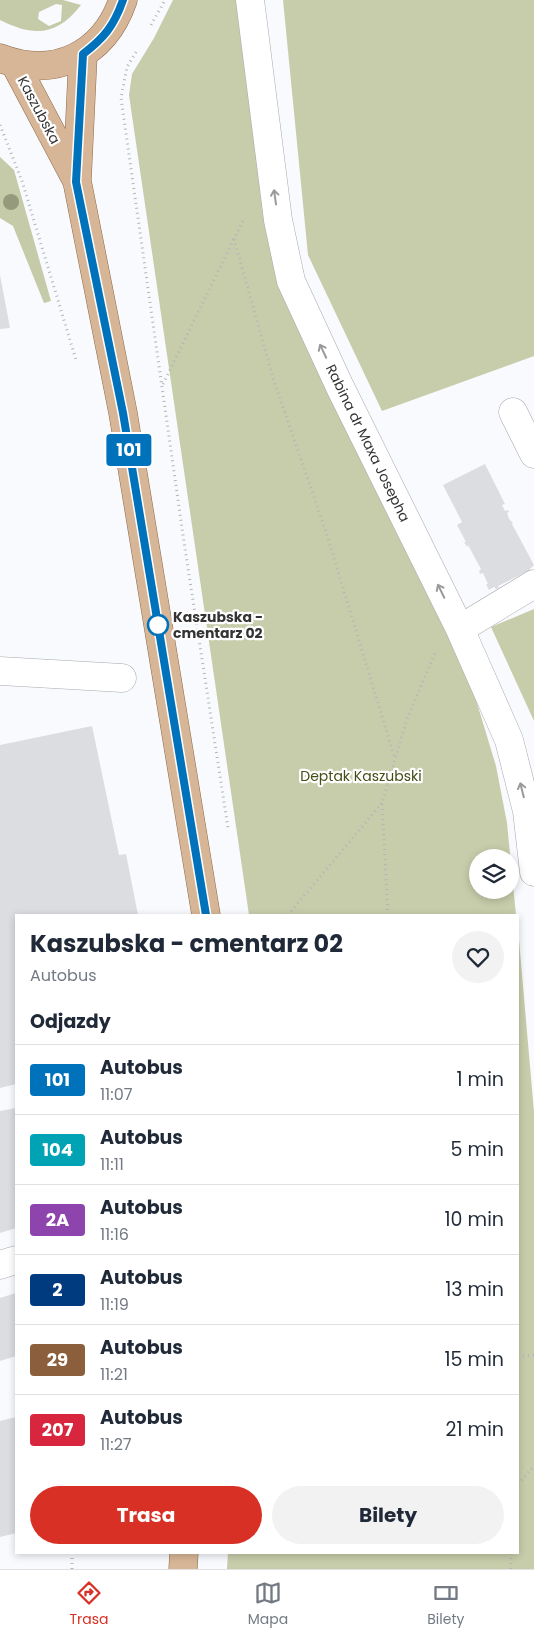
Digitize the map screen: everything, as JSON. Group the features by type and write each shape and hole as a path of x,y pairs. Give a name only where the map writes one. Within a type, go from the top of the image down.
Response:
{"main road":[{"path":"8,61 38,67 61,64 83,54 102,38 117,17 123,0"},
{"name":"Kaszubska","path":"83,54 76,182 123,413 206,914"},
{"name":"Kaszubska","path":"8,61 76,182"},
{"path":"183,1569 184,1554"}],"street":[{"name":"Rabina dr Maxa Josepha","path":"250,0 278,220 291,281 340,387 460,630 509,740 527,811 534,872"},
{"path":"513,412 534,454"},
{"path":"460,630 534,584"},
{"path":"0,671 122,678"},
{"path":"0,1265 15,1260"}],"path":[{"path":"148,31 165,0"},
{"path":"140,43 127,67 121,98 184,542 230,837"},
{"path":"0,125 22,181 76,363"},
{"path":"163,384 246,214"},
{"path":"234,238 273,378 327,535 395,759"},
{"path":"388,914 382,803 407,719 432,655 460,630"},
{"path":"289,914 382,803"},
{"path":"519,1357 534,1355"},
{"path":"519,1483 534,1466"},
{"path":"72,1554 72,1569"},
{"path":"511,1554 511,1569"}],"green space":[{"path":"0,0 63,0 81,5 63,23 44,31 34,31 12,26 0,20","holes":["56,4 62,5 61,21 49,26 38,19 39,12"]},
{"name":"Deptak Kaszubski","path":"173,0 241,0 265,223 470,680 496,766 507,823 510,849 469,849 469,899 514,899 516,914 249,914 129,95 132,74 154,38"},
{"path":"283,0 534,0 534,356 382,411 308,255"},
{"path":"0,157 14,170 51,301 44,303 13,226 0,218"},
{"path":"534,609 534,721 491,627"},
{"path":"519,940 534,1112 534,1569 227,1569 228,1554 519,1554"}],"building":[{"path":"0,275 10,328 0,329"},
{"path":"485,464 505,504 502,505 505,511 508,510 509,519 513,523 534,565 530,569 531,572 527,574 526,572 498,586 499,588 496,589 494,587 489,590 483,573 480,574 479,571 481,569 468,545 467,547 464,542 466,542 457,525 462,522 443,485"},
{"path":"92,726 119,855 126,854 138,914 15,914 15,1084 0,1088 0,745"},
{"path":"15,1108 15,1228 0,1233 0,1111"},
{"path":"15,1293 15,1356 0,1361 0,1298"},
{"path":"15,1417 15,1533 0,1537 0,1421"}],"bus line":[{"name":"101","path":"123,0 117,17 102,38 83,54 76,182 123,413 206,914"}],"place":[{"name":"Kaszubska - cmentarz 02","path":"158,625"}]}
